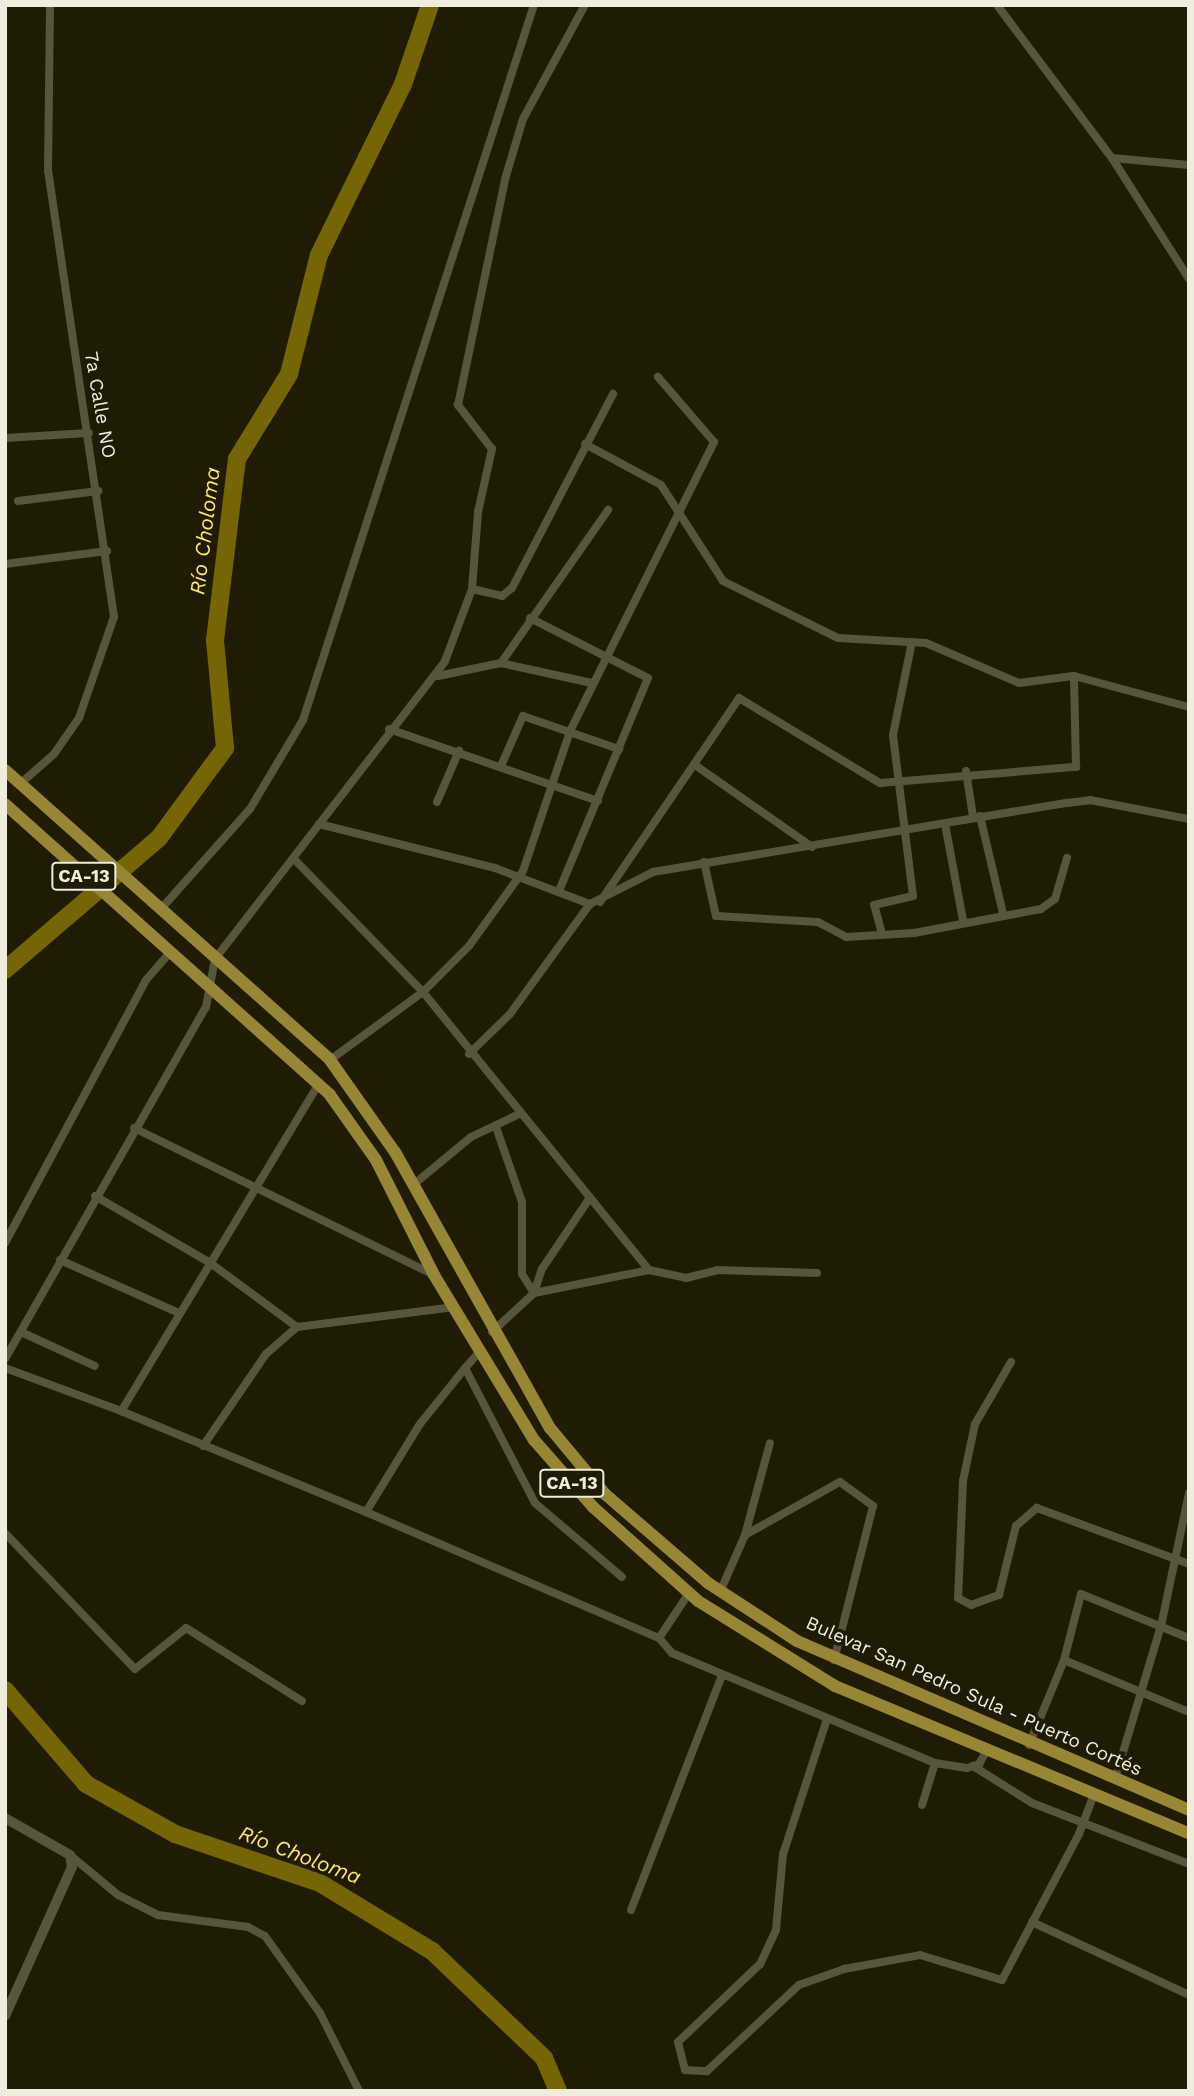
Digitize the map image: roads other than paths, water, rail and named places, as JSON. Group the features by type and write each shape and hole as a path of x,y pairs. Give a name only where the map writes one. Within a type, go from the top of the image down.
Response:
{"highway":[{"name":"Bulevar San Pedro Sula - Puerto Cortés","path":"5,770 330,1060 414,1185 492,1332 550,1428 605,1494 720,1592 834,1660 1029,1745 1189,1810"},
{"name":"Bulevar San Pedro Sula - Puerto Cortés","path":"5,804 210,985 318,1085 376,1160 434,1275 534,1440 593,1507 689,1593 730,1625 835,1686 1189,1833"}],"street":[{"name":"7a Calle NO","path":"21,783 73,727 94,678 114,617 107,551 47,163 50,5"},
{"path":"156,906 243,818 303,720 534,5"},
{"path":"5,1359 95,1196 206,1007 215,959 296,861 319,824 389,729 438,676 472,589 478,512 492,449 458,405 523,119 585,5"},
{"path":"997,5 1112,158 1189,279"},
{"path":"1112,158 1189,165"},
{"path":"330,1060 423,992 469,946 519,876 570,730 675,511 715,436 658,377"},
{"path":"472,589 502,596 512,588 613,394"},
{"path":"5,438 89,433"},
{"path":"585,444 661,485 675,511 723,581 754,600 788,609 838,638 912,642 947,650 975,669 1019,683 1074,676 1189,707"},
{"path":"18,501 98,491"},
{"path":"501,663 608,510"},
{"path":"5,564 107,551"},
{"path":"530,618 649,678 560,888"},
{"path":"882,934 874,905 913,896 892,735 912,642"},
{"path":"438,676 501,663 592,683"},
{"path":"600,902 739,698 871,782 966,771 1076,767 1074,676"},
{"path":"501,766 523,716 570,730 618,749"},
{"path":"389,729 598,801"},
{"path":"437,802 459,751"},
{"path":"695,765 813,847"},
{"path":"966,771 1003,913"},
{"path":"319,824 560,888 590,904 600,902 653,872 905,833 976,817 1090,800 1189,818"},
{"path":"945,824 963,920"},
{"path":"704,862 716,916 818,922 846,937 882,934 1041,909 1055,899 1067,859"},
{"path":"296,861 423,992 469,1054 649,1270"},
{"path":"469,1054 510,1014 590,904"},
{"path":"5,1243 146,980 171,951"},
{"path":"121,1411 255,1185 318,1085"},
{"path":"414,1185 453,1150 519,1114"},
{"path":"134,1128 434,1275"},
{"path":"496,1128 522,1202 522,1274 534,1293"},
{"path":"95,1196 209,1262 297,1327"},
{"path":"492,1332 534,1293 542,1269 589,1199"},
{"path":"60,1260 179,1313"},
{"path":"534,1293 649,1270 686,1278 718,1270 817,1273"},
{"path":"203,1446 266,1354 297,1327 455,1307"},
{"path":"21,1332 95,1366"},
{"path":"366,1512 420,1424 480,1351"},
{"path":"1011,1362 975,1424 963,1481 958,1598 971,1605 999,1595 1016,1526 1037,1508 1189,1564"},
{"path":"5,1368 121,1411 366,1512 659,1638 664,1648 826,1722 935,1763 973,1766 1032,1803 1083,1818 1189,1864"},
{"path":"465,1368 535,1503 622,1577"},
{"path":"720,1592 745,1535 769,1443"},
{"path":"745,1535 840,1482 873,1506 834,1660"},
{"path":"1115,1779 1161,1626 1178,1559 1189,1493"},
{"path":"5,1533 135,1670 187,1628 302,1701"},
{"path":"659,1638 689,1593"},
{"path":"1029,1745 1064,1660 1081,1594 1189,1638"},
{"path":"1064,1660 1189,1712"},
{"path":"631,1910 722,1675"},
{"path":"826,1722 783,1854 776,1930 760,1964 678,2042 685,2070 707,2071 799,1985 844,1969 920,1955 999,1981 1032,1922 1094,1794"},
{"path":"973,1766 987,1750"},
{"path":"922,1805 935,1763"},
{"path":"5,1818 69,1855 118,1895 158,1915 248,1927 265,1936 320,2013 359,2091"},
{"path":"5,2016 10,1994 68,1886 69,1855"},
{"path":"1032,1922 1189,1995"}],"waterway":[{"name":"Río Choloma","path":"5,970 159,838 225,748 215,640 237,459 289,374 319,255 403,84 430,5"},
{"name":"Río Choloma","path":"5,1690 86,1784 175,1834 320,1883 432,1951 544,2058 558,2091"}]}
